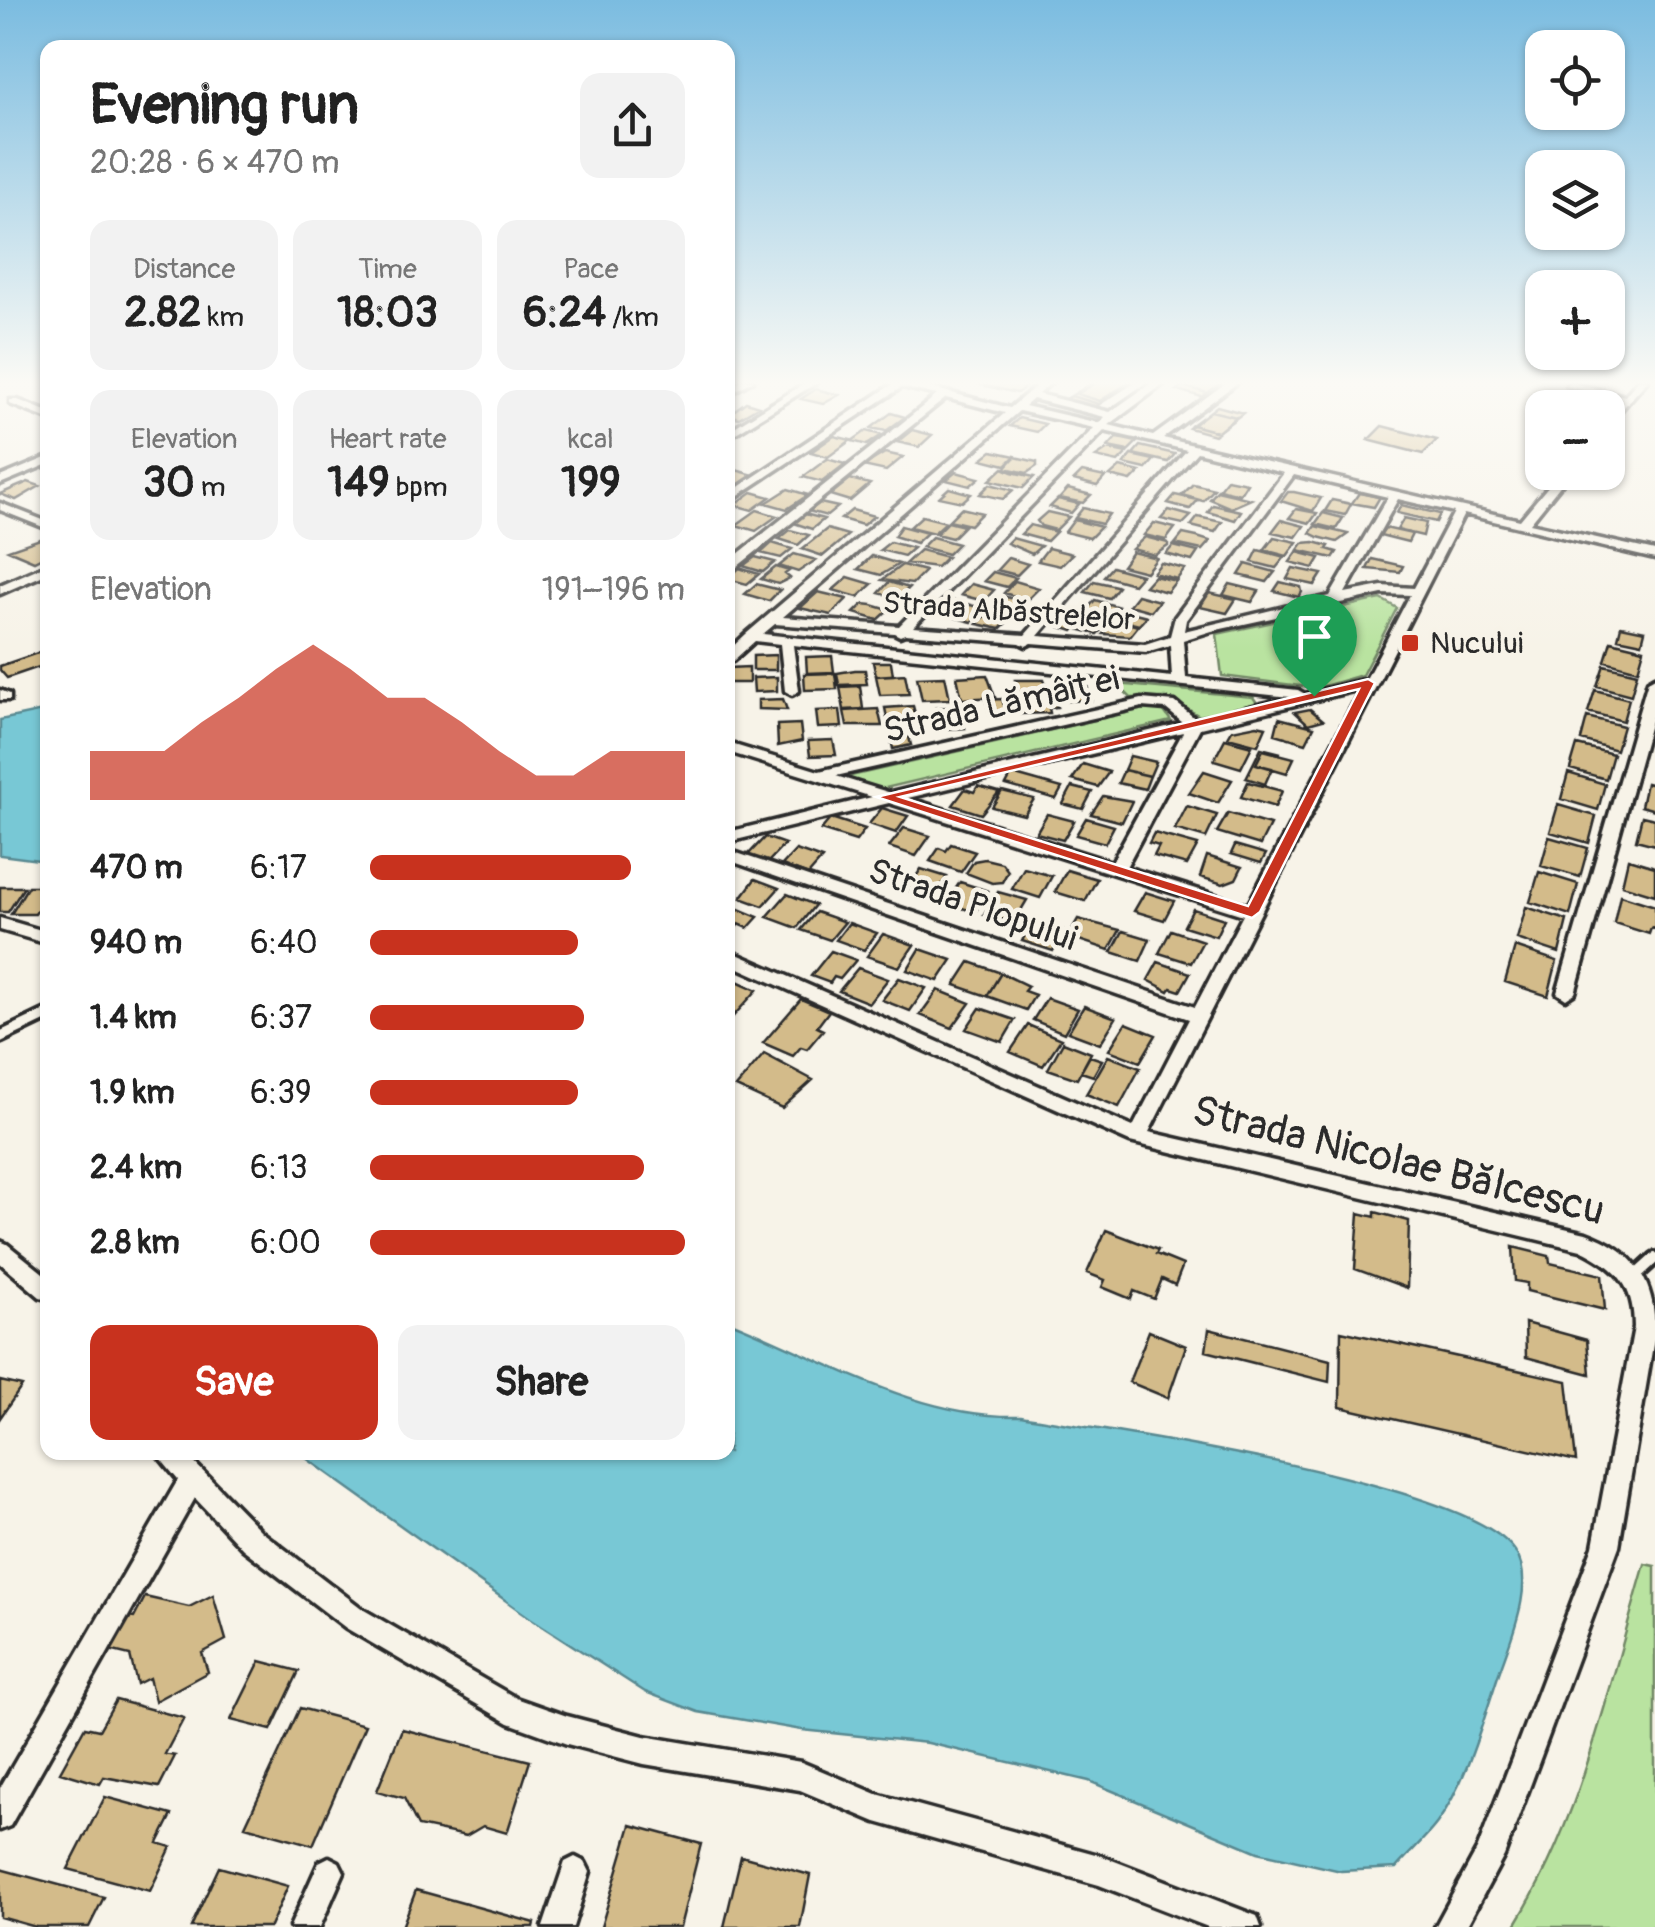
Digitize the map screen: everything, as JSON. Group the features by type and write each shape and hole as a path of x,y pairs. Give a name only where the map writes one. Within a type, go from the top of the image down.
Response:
{"street":[{"path":"0,480 24,470"},
{"path":"735,495 773,470"},
{"path":"735,562 850,470"},
{"path":"735,652 943,470"},
{"path":"900,632 1059,470"},
{"path":"1026,642 1176,470"},
{"path":"1178,683 1176,640 1180,620 1292,470 1655,556"},
{"path":"1523,524 1551,490"},
{"path":"1335,600 1395,494"},
{"path":"0,506 40,523"},
{"path":"1137,1137 1460,509"},
{"path":"0,590 40,572"},
{"name":"Strada Albăstrelelor","path":"771,620 1118,649 1161,646 1208,628 1382,590 1416,592"},
{"name":"Strada Albăstrelelor","path":"752,637 1314,696"},
{"path":"786,641 792,691"},
{"path":"1566,993 1655,681"},
{"name":"Strada Lămâiței","path":"883,797 1368,683"},
{"name":"Strada Lămâiței","path":"815,776 1149,702 1170,705 1194,725"},
{"path":"1116,870 1194,725"},
{"path":"735,749 1252,912"},
{"path":"735,835 883,797"},
{"name":"Strada Plopului","path":"735,857 1198,1015"},
{"path":"0,924 40,936"},
{"name":"Strada Nicolae Bălcescu","path":"735,959 1137,1137 1586,1242 1624,1263 1634,1276"},
{"path":"0,1250 40,1283"},
{"path":"1450,1927 1488,1856 1606,1546 1645,1327 1646,1311 1634,1276"},
{"path":"174,1460 252,1540 355,1620 510,1709 567,1730 644,1750 801,1776 876,1808 1099,1870 1246,1927"},
{"path":"0,1816 191,1481"},
{"path":"305,1927 329,1872"},
{"path":"558,1927 574,1872"}],"lane":[{"path":"0,1038 40,1018"},
{"path":"1634,1276 1655,1258"}],"green space":[{"path":"1381,599 1397,608 1362,675 1317,688 1222,676 1217,634"},
{"path":"1117,684 1253,697 1257,703 1200,716 1167,698 1131,698"},
{"path":"1143,709 1163,710 1171,721 877,790 842,778"},
{"path":"1645,1564 1655,1566 1655,1927 1514,1927 1538,1885 1576,1796"}],"water":[{"path":"40,711 40,860 0,855 0,720"},
{"path":"735,1324 871,1384 945,1408 1021,1416 1206,1448 1363,1482 1431,1503 1484,1526 1515,1551 1523,1580 1514,1630 1473,1752 1448,1807 1396,1868 1341,1871 1258,1852 1089,1781 928,1743 802,1730 698,1712 645,1692 530,1618 309,1460 735,1460"}],"building":[{"path":"735,470 754,475 737,490"},
{"path":"812,470 837,470 822,482 803,477"},
{"path":"1001,470 1034,477 1023,488 990,480"},
{"path":"1117,470 1140,472 1131,481 1110,476"},
{"path":"956,472 979,478 970,486 946,480"},
{"path":"1082,472 1105,477 1097,486 1074,480"},
{"path":"850,479 870,484 850,501 830,495"},
{"path":"1227,479 1247,483 1240,494 1219,489"},
{"path":"28,482 40,486 16,500 0,494"},
{"path":"990,484 1013,490 1003,499 980,494"},
{"path":"1193,484 1214,489 1203,501 1182,495"},
{"path":"949,488 971,494 962,502 939,497"},
{"path":"788,489 808,495 787,509 766,503"},
{"path":"1068,489 1091,495 1083,503 1060,498"},
{"path":"1217,491 1251,499 1231,508 1210,499"},
{"path":"752,492 770,497 752,510 735,504"},
{"path":"1288,492 1321,498 1313,511 1281,501"},
{"path":"1359,493 1380,497 1374,507 1352,503"},
{"path":"1175,495 1198,500 1190,509 1168,503"},
{"path":"1058,499 1079,504 1071,513 1050,507"},
{"path":"1332,500 1351,504 1345,515 1325,511"},
{"path":"820,503 838,507 827,516 808,511"},
{"path":"1213,505 1241,511 1235,520 1208,512"},
{"path":"1401,505 1440,514 1436,522 1397,513"},
{"path":"961,508 982,513 970,525 949,520"},
{"path":"1083,508 1109,514 1102,524 1075,518"},
{"path":"1296,509 1317,513 1310,523 1289,518"},
{"path":"757,510 777,516 756,531 736,525"},
{"path":"852,510 874,516 863,525 841,519"},
{"path":"1169,510 1191,516 1183,524 1161,519"},
{"path":"1047,512 1069,517 1056,530 1037,521"},
{"path":"1323,513 1343,518 1336,529 1315,524"},
{"path":"805,514 824,519 812,529 794,523"},
{"path":"922,516 946,522 934,533 910,527"},
{"path":"1198,517 1222,522 1215,532 1191,526"},
{"path":"1404,518 1426,523 1423,536 1397,530"},
{"path":"1074,520 1101,527 1090,538 1065,532"},
{"path":"1281,520 1304,526 1296,537 1272,532"},
{"path":"948,522 964,526 952,538 936,534"},
{"path":"1154,523 1175,528 1166,540 1144,535"},
{"path":"1030,525 1056,532 1047,541 1021,534"},
{"path":"901,526 927,533 916,543 894,536"},
{"path":"1315,526 1348,534 1337,542 1310,533"},
{"path":"1385,528 1412,534 1408,542 1380,535"},
{"path":"827,529 848,535 823,556 802,549"},
{"path":"790,530 809,535 798,545 779,539"},
{"path":"1183,534 1210,541 1202,550 1175,544"},
{"path":"932,537 958,544 948,554 922,547"},
{"path":"1145,537 1168,546 1155,555 1132,549"},
{"path":"1274,537 1297,542 1287,556 1264,550"},
{"path":"1012,538 1041,546 1032,554 1007,543"},
{"path":"40,539 40,558 34,561 8,550"},
{"path":"890,542 913,548 904,556 880,550"},
{"path":"1314,542 1337,552 1333,558 1298,550 1303,543"},
{"path":"772,543 792,549 781,558 761,553"},
{"path":"1173,546 1198,552 1192,561 1166,554"},
{"path":"1048,548 1072,554 1060,566 1038,561"},
{"path":"920,550 947,557 937,567 906,563"},
{"path":"1258,550 1285,557 1276,568 1252,562"},
{"path":"1132,552 1157,558 1146,572 1122,566"},
{"path":"1297,552 1320,558 1314,568 1290,562"},
{"path":"794,554 816,560 798,572 779,566"},
{"path":"872,556 899,564 881,575 858,569"},
{"path":"755,557 775,562 763,572 743,566"},
{"path":"1008,558 1028,564 1017,575 997,570"},
{"path":"1372,559 1403,566 1400,572 1367,569"},
{"path":"1161,563 1185,569 1177,579 1153,573"},
{"path":"1246,564 1275,572 1267,582 1239,575"},
{"path":"902,565 925,571 912,584 882,580"},
{"path":"776,567 789,571 785,574 790,578 778,584 761,579"},
{"path":"1112,567 1141,575 1133,584 1104,576"},
{"path":"739,568 759,574 747,584 735,581"},
{"path":"1293,568 1322,574 1315,585 1287,579"},
{"path":"993,572 1016,578 1007,587 984,581"},
{"path":"1154,576 1176,581 1167,592 1145,586"},
{"path":"848,577 872,584 858,597 833,590"},
{"path":"1015,581 1039,588 1027,600 1004,593"},
{"path":"1094,581 1118,587 1109,598 1085,592"},
{"path":"889,582 909,588 899,598 879,593"},
{"path":"1280,582 1301,587 1299,597 1274,591"},
{"path":"756,584 780,590 769,601 745,594"},
{"path":"971,584 994,590 984,601 961,595"},
{"path":"1230,584 1259,591 1252,602 1223,595"},
{"path":"818,592 847,599 831,615 800,608"},
{"path":"1209,593 1236,599 1227,613 1200,607"},
{"path":"1137,595 1159,601 1151,611 1129,605"},
{"path":"1003,596 1024,602 1012,615 991,608"},
{"path":"944,598 961,603 949,615 940,613 944,608 936,606"},
{"path":"1095,600 1119,607 1107,621 1083,614"},
{"path":"963,603 985,609 972,622 950,616"},
{"path":"863,604 889,610 878,620 854,613"},
{"path":"1123,610 1147,616 1139,625 1115,619"},
{"path":"990,611 1011,618 1000,629 977,624"},
{"path":"1064,611 1085,617 1073,631 1058,626"},
{"path":"1088,618 1107,624 1097,634 1078,629"},
{"path":"1116,620 1138,626 1130,636 1103,634"},
{"path":"1621,626 1645,631 1642,643 1618,638"},
{"path":"1611,641 1644,649 1638,670 1605,661"},
{"path":"40,652 40,667 7,678 0,666"},
{"path":"776,655 776,670 753,670 753,656"},
{"path":"832,656 834,672 807,673 806,657"},
{"path":"873,662 891,662 893,675 876,676"},
{"path":"1604,665 1637,673 1631,695 1597,686"},
{"path":"749,667 749,683 735,683 735,668"},
{"path":"865,670 867,684 839,685 837,673"},
{"path":"835,673 837,689 805,690 804,674"},
{"path":"905,674 909,694 880,695 876,676"},
{"path":"987,675 995,697 962,699 957,677"},
{"path":"945,676 950,699 922,700 917,677"},
{"path":"777,677 777,691 754,692 753,678"},
{"path":"1015,680 1044,680 1049,695 1019,696"},
{"path":"860,686 863,709 844,710 840,687"},
{"path":"1087,686 1091,700 1067,701 1062,687"},
{"path":"1595,690 1629,699 1623,721 1588,712"},
{"path":"1053,696 1057,707 1049,708 1050,713 1020,714 1016,700"},
{"path":"783,699 787,710 758,709 758,700"},
{"path":"1002,699 1007,714 990,715 986,700"},
{"path":"913,706 917,721 888,723 885,708"},
{"path":"960,707 965,728 940,729 936,708"},
{"path":"878,709 882,726 847,726 844,711"},
{"path":"1310,709 1323,720 1308,724 1295,712"},
{"path":"840,710 842,727 818,728 816,711"},
{"path":"1587,717 1623,726 1616,750 1581,740"},
{"path":"1279,718 1314,727 1306,743 1275,734"},
{"path":"905,722 911,745 893,749 888,723"},
{"path":"800,724 802,741 778,746 777,725"},
{"path":"1266,727 1258,745 1228,737 1232,730"},
{"path":"1225,739 1252,746 1241,768 1214,760"},
{"path":"833,740 836,755 810,756 808,741"},
{"path":"1577,745 1613,754 1606,779 1570,769"},
{"path":"1261,748 1281,753 1263,750 1256,764 1272,768 1265,784 1246,778"},
{"path":"1263,750 1294,758 1287,773 1256,764"},
{"path":"1130,756 1156,762 1150,776 1124,770"},
{"path":"1083,764 1109,772 1098,787 1072,780"},
{"path":"1124,770 1150,776 1145,789 1118,783"},
{"path":"1204,771 1232,780 1218,803 1189,793"},
{"path":"1568,773 1605,784 1598,810 1561,799"},
{"path":"1012,774 1062,788 1056,799 1006,785"},
{"path":"1248,782 1282,791 1275,807 1241,797"},
{"path":"1646,783 1655,785 1655,810 1641,806"},
{"path":"978,786 999,792 981,814 953,805 965,789 974,792"},
{"path":"1072,787 1092,792 1083,809 1063,804"},
{"path":"1002,791 1034,799 1024,815 992,807"},
{"path":"1103,796 1132,801 1122,822 1091,814"},
{"path":"1558,805 1596,816 1589,843 1550,832"},
{"path":"1187,806 1217,815 1206,838 1175,829"},
{"path":"882,808 908,816 896,833 869,824"},
{"path":"1228,813 1270,825 1260,845 1217,832"},
{"path":"1047,814 1074,821 1063,840 1036,833"},
{"path":"1642,816 1655,819 1655,845 1636,840"},
{"path":"831,818 865,829 856,841 821,830"},
{"path":"1086,818 1114,826 1105,843 1076,835"},
{"path":"904,828 930,836 916,856 889,847"},
{"path":"1154,833 1198,845 1187,865 1154,856 1159,846 1149,843"},
{"path":"765,837 785,844 768,862 748,855"},
{"path":"1549,837 1588,848 1580,877 1541,866"},
{"path":"951,844 975,852 961,872 930,861 939,848 946,851"},
{"path":"1235,845 1266,854 1261,863 1231,854"},
{"path":"796,850 822,859 808,875 782,865"},
{"path":"1207,856 1242,867 1236,879 1223,884 1200,877"},
{"path":"1628,859 1655,867 1655,895 1622,885"},
{"path":"974,861 1002,863 1008,871 1002,882 992,883 966,873"},
{"path":"1024,868 1052,876 1040,898 1012,889"},
{"path":"921,869 947,877 933,898 907,890"},
{"path":"1067,870 1097,879 1085,901 1055,892"},
{"path":"1539,872 1578,884 1570,915 1530,902"},
{"path":"755,879 779,888 763,906 741,898"},
{"path":"960,882 988,891 975,912 946,903"},
{"path":"28,886 40,886 40,906 35,914 11,914"},
{"path":"0,887 24,887 8,912 0,912"},
{"path":"998,892 1027,900 1014,922 984,915"},
{"path":"1145,892 1174,901 1164,920 1134,911"},
{"path":"787,894 815,905 797,928 767,917"},
{"path":"1620,895 1655,906 1655,929 1651,928 1649,934 1614,923"},
{"path":"735,907 758,917 748,928 739,924 735,928"},
{"path":"1526,907 1567,920 1559,953 1517,939"},
{"path":"1193,909 1224,919 1216,936 1184,926"},
{"path":"816,912 845,922 830,940 801,930"},
{"path":"1078,919 1120,930 1109,950 1073,938 1070,933"},
{"path":"1033,921 1063,930 1053,951 1022,941"},
{"path":"849,923 877,933 864,950 836,940"},
{"path":"1171,930 1203,941 1191,963 1159,953"},
{"path":"1123,931 1150,939 1140,961 1112,952"},
{"path":"883,934 914,945 899,967 867,956"},
{"path":"1515,947 1557,961 1548,996 1505,982"},
{"path":"920,949 952,960 938,981 907,970"},
{"path":"831,951 856,960 840,979 834,977 830,983 811,976"},
{"path":"970,962 1001,973 987,996 955,985"},
{"path":"1158,962 1190,973 1180,991 1169,991 1148,980"},
{"path":"858,968 888,979 869,1003 839,991"},
{"path":"1001,973 1028,986 1024,991 1035,995 1026,1010 987,996"},
{"path":"899,978 926,988 910,1011 882,1000"},
{"path":"735,980 757,990 735,1014"},
{"path":"938,990 970,1003 952,1028 920,1015"},
{"path":"1047,998 1078,1009 1064,1033 1033,1020"},
{"path":"801,999 829,1011 817,1027 823,1030 807,1049 801,1047 793,1056 763,1043"},
{"path":"1084,1006 1116,1018 1100,1044 1068,1032"},
{"path":"980,1008 1015,1020 1002,1042 966,1029"},
{"path":"1126,1023 1156,1035 1140,1062 1109,1050"},
{"path":"1028,1025 1061,1039 1043,1066 1010,1052"},
{"path":"1063,1042 1091,1053 1077,1079 1048,1069"},
{"path":"764,1054 813,1080 782,1108 736,1087"},
{"path":"1090,1056 1102,1060 1093,1076 1081,1072"},
{"path":"1108,1056 1140,1068 1119,1107 1086,1094"},
{"path":"1375,1212 1409,1221 1407,1288 1355,1269 1359,1213 1375,1217"},
{"path":"1106,1230 1158,1250 1156,1254 1183,1265 1175,1285 1162,1279 1154,1299 1134,1291 1131,1299 1102,1287 1105,1280 1087,1273"},
{"path":"1513,1247 1549,1256 1550,1263 1602,1275 1605,1310 1527,1291 1527,1283 1515,1281"},
{"path":"1525,1323 1587,1340 1590,1374 1526,1357"},
{"path":"1209,1329 1330,1360 1329,1382 1206,1351"},
{"path":"1149,1331 1186,1346 1168,1398 1129,1382"},
{"path":"1341,1331 1567,1381 1576,1461 1340,1407"},
{"path":"0,1381 22,1386 0,1418"},
{"path":"213,1595 226,1640 202,1653 208,1672 155,1701 149,1678 137,1684 130,1655 109,1650 127,1617 134,1618 145,1597 189,1607"},
{"path":"260,1661 299,1671 271,1730 231,1720"},
{"path":"116,1700 184,1718 165,1754 175,1756 159,1787 104,1777 100,1784 60,1772 85,1727 99,1730"},
{"path":"300,1708 365,1725 313,1845 245,1826"},
{"path":"402,1729 530,1761 507,1833 483,1826 466,1836 418,1826 404,1798 377,1791"},
{"path":"105,1797 172,1815 158,1843 171,1847 150,1891 68,1869"},
{"path":"631,1825 701,1844 680,1927 601,1927"},
{"path":"741,1856 810,1875 800,1927 724,1927"},
{"path":"219,1867 288,1886 270,1927 191,1927"},
{"path":"0,1869 104,1897 89,1927 36,1927 0,1917"},
{"path":"416,1890 535,1923 534,1927 402,1927"}],"place":[{"name":"Nucului","path":"1410,643"}],"route":[{"path":"1368,683 1252,912 883,797 1194,725 1314,696 1368,683"}]}
